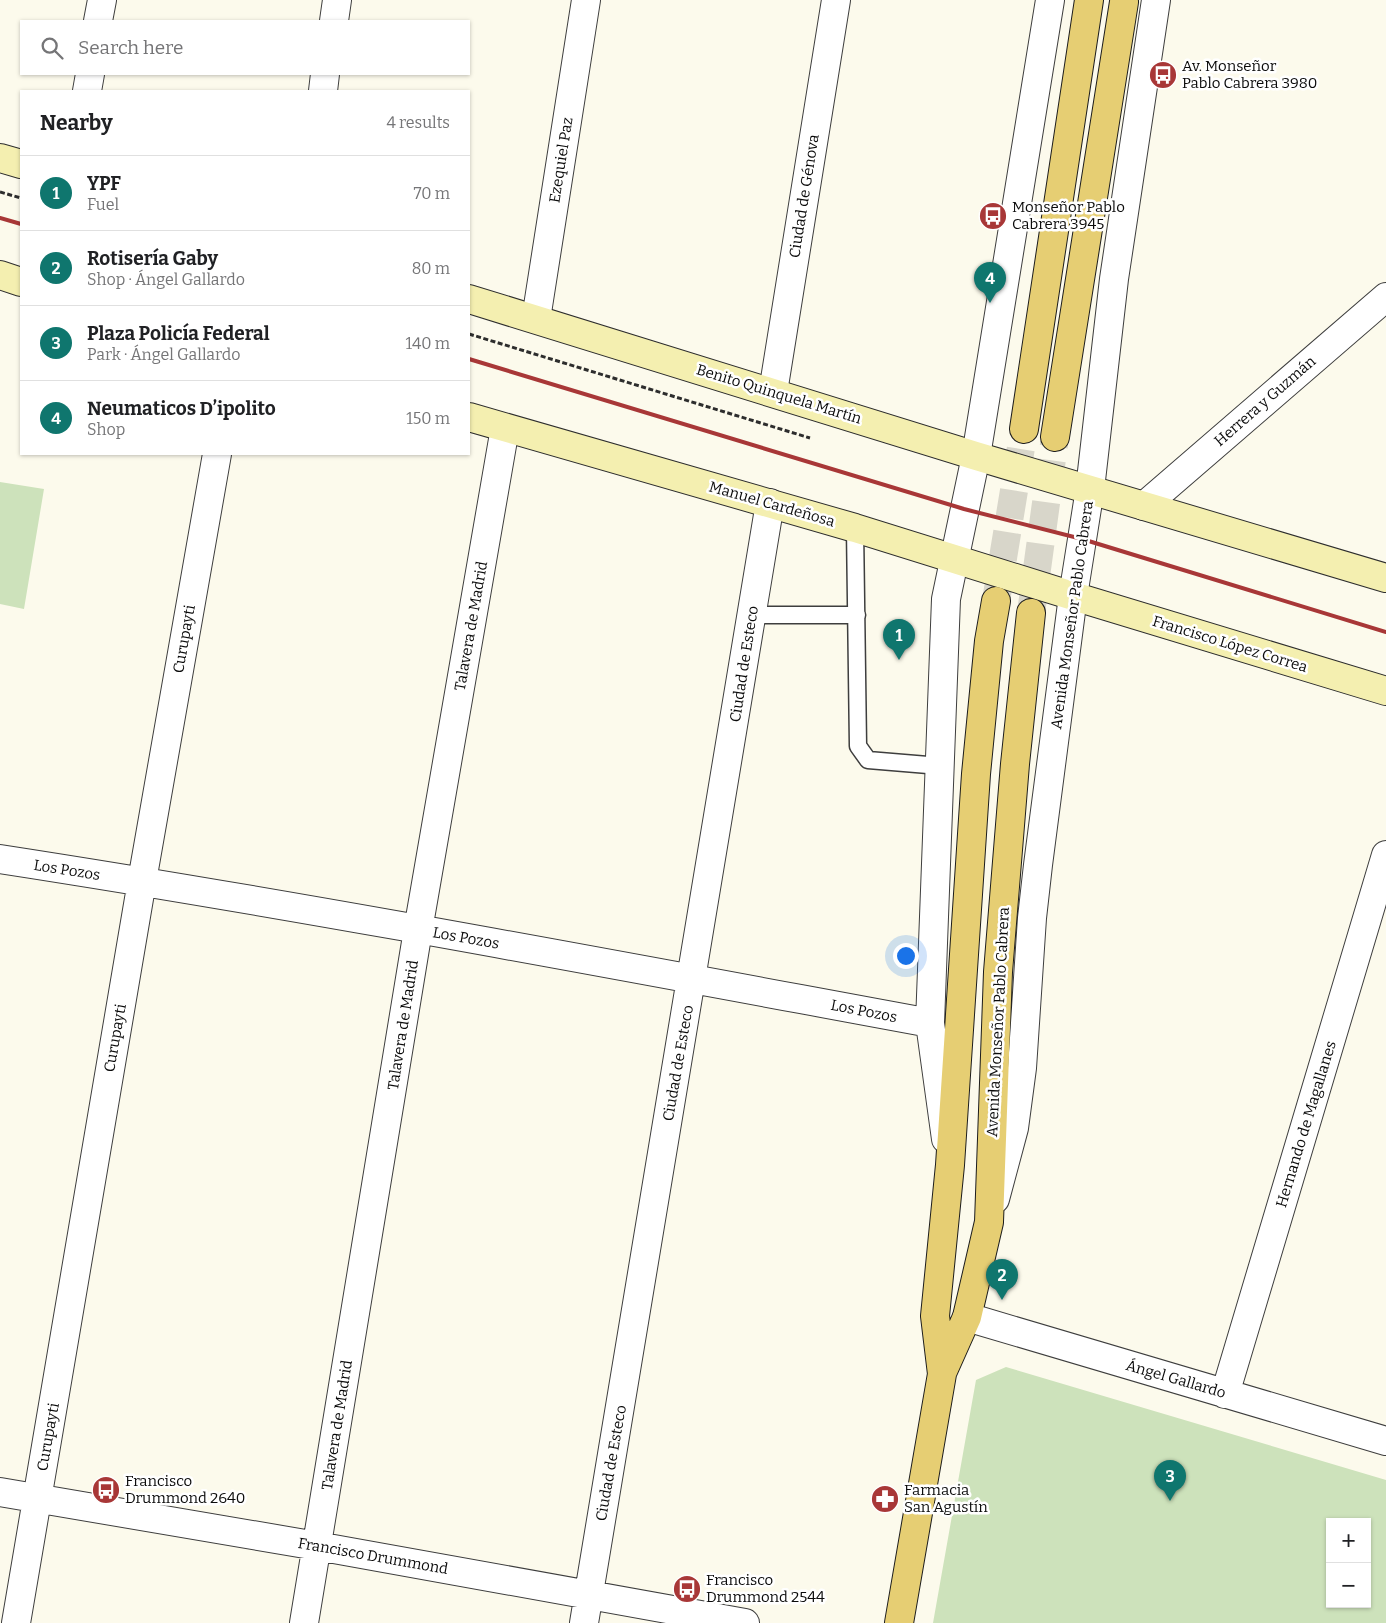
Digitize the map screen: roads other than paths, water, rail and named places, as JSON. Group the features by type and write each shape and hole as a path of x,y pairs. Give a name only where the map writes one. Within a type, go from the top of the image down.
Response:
{"main road":[{"path":"1024,429 1089,0"},
{"path":"1055,436 1124,2"},
{"path":"0,158 20,164"},
{"path":"0,275 20,282"},
{"name":"Benito Quinquela Martín","path":"470,299 976,456 1090,489"},
{"name":"Manuel Cardeñosa","path":"470,417 855,528 1073,596"},
{"path":"1090,489 1386,578"},
{"name":"Francisco López Correa","path":"1073,596 1386,691"},
{"name":"Avenida Monseñor Pablo Cabrera","path":"942,1374 935,1316 950,1165 976,774 989,641 996,601"},
{"name":"Avenida Monseñor Pablo Cabrera","path":"899,1623 942,1374 967,1317 989,1222 998,972 1015,764 1031,613"}],"street":[{"path":"98,20 102,0"},
{"path":"334,20 337,0"},
{"name":"Ezequiel Paz","path":"536,319 586,0"},
{"name":"Ciudad de Génova","path":"773,392 836,0"},
{"name":"Avenida Monseñor Pablo Cabrera","path":"950,1165 930,1023 946,599 976,456 1050,0"},
{"name":"Avenida Monseñor Pablo Cabrera","path":"989,1222 1014,1128 1022,1068 1032,918 1038,864 1073,596 1090,489 1114,279 1158,2"},
{"path":"87,90 90,75"},
{"path":"323,90 325,75"},
{"name":"Herrera y Guzmán","path":"1144,506 1386,297"},
{"name":"Talavera de Madrid","path":"304,1623 418,930 505,428"},
{"name":"Curupayti","path":"16,1623 142,881 217,455"},
{"name":"Ciudad de Esteco","path":"584,1623 770,503"},
{"name":"Hernando de Magallanes","path":"1225,1394 1386,854"},
{"name":"Los Pozos","path":"0,859 142,881 930,1023"},
{"name":"Ángel Gallardo","path":"967,1317 1386,1441"},
{"name":"Francisco Drummond","path":"0,1492 317,1546 745,1623"}],"lane":[{"path":"855,528 858,746 868,760 940,766"},
{"path":"752,615 856,615"}],"tunnel":[{"path":"996,601 1024,429"},
{"path":"1031,613 1055,437"}],"railway":[{"path":"0,218 20,224"},
{"path":"470,359 964,509 1082,539 1386,632"}],"place":[{"name":"Av. Monseñor Pablo Cabrera 3980","path":"1163,75"},
{"name":"Monseñor Pablo Cabrera 3945","path":"993,216"},
{"name":"Neumaticos D’ipolito","path":"990,303"},
{"name":"YPF","path":"899,660"},
{"name":"Rotisería Gaby","path":"1002,1300"},
{"name":"Francisco Drummond 2640","path":"106,1490"},
{"name":"Farmacia San Agustín","path":"885,1499"},
{"name":"Plaza Policía Federal","path":"1170,1501"},
{"name":"Francisco Drummond 2544","path":"687,1589"}]}
